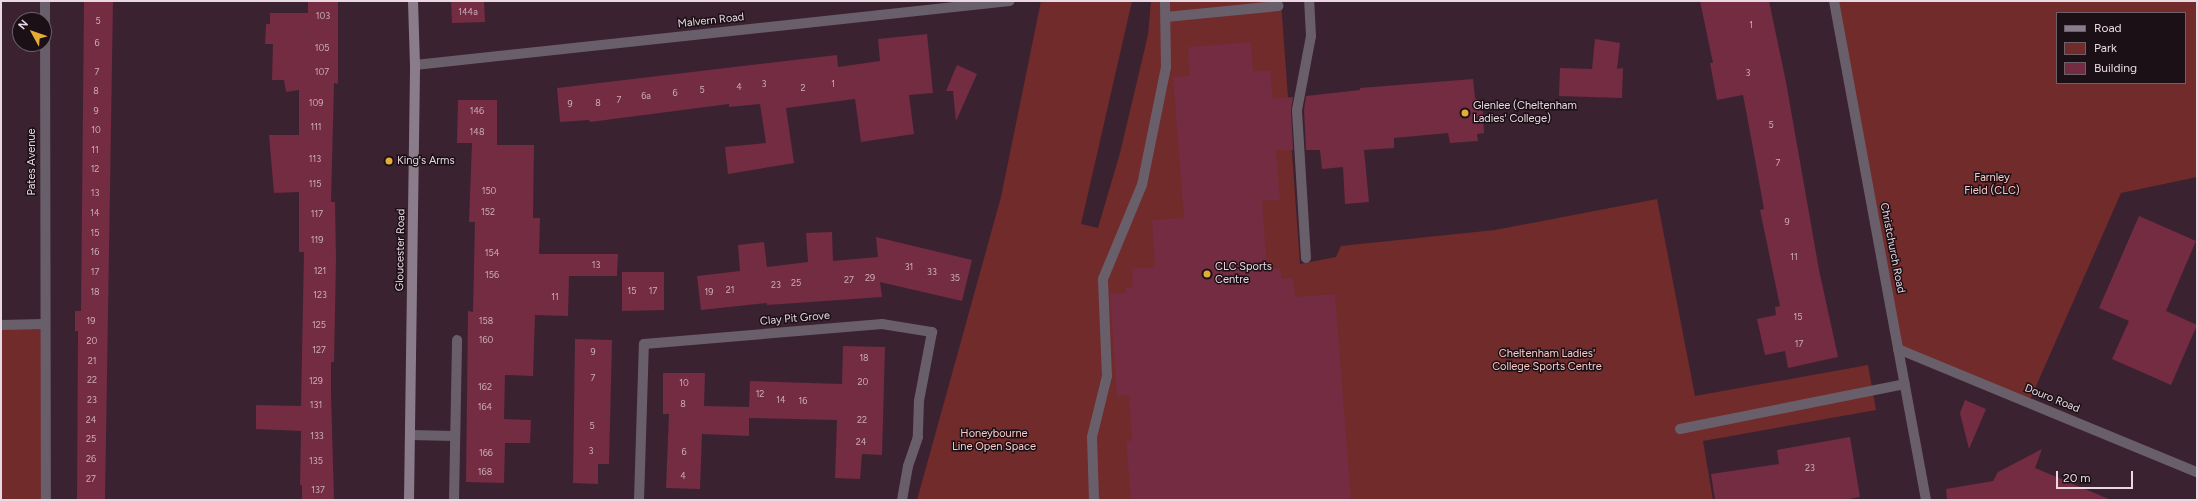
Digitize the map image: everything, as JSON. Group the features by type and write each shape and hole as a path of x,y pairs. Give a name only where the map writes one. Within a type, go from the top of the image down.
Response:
{"main road":[{"name":"Gloucester Road","path":"409,500 415,65 413,1"}],"street":[{"name":"Pates Avenue","path":"44,1 44,324 46,500"},
{"name":"Malvern Road","path":"415,65 1010,1"},
{"path":"1094,500 1092,437 1107,376 1103,279 1142,185 1166,68 1165,1"},
{"path":"1306,258 1298,110 1311,36 1309,1"},
{"name":"Christchurch Road","path":"1834,1 1926,500"},
{"path":"1166,17 1266,4 1278,6"},
{"path":"1,325 44,324"},
{"name":"Clay Pit Grove","path":"639,500 644,344 882,324 932,332 919,401 918,437 908,466 902,500"},
{"path":"454,500 456,340"},
{"name":"Douro Road","path":"1898,349 2197,472"},
{"path":"1680,429 1905,384"},
{"path":"410,435 455,436"}],"green space":[{"name":"Cheltenham Ladies' College Sports Centre","path":"1041,1 1132,1 1081,224 1098,228 1120,153 1148,35 1151,1 1281,1 1300,264 1336,257 1341,246 1495,230 1657,199 1695,396 1868,365 1876,410 1703,441 1713,500 917,500 1001,197"},
{"name":"Farnley Field (CLC)","path":"1834,1 2197,1 2197,177 2121,193 2029,402 1898,349"},
{"path":"44,324 46,500 1,500 1,325"}],"building":[{"path":"84,1 113,1 105,500 77,500 78,331 75,331 75,311 81,311"},
{"path":"308,1 338,1 338,84 334,83 331,202 335,202 336,259 334,362 331,362 334,500 302,500 302,485 300,485 301,431 256,429 256,405 301,406 304,252 299,252 299,192 274,193 269,135 299,135 299,90 286,92 284,80 272,80 273,44 265,44 266,24 270,24 270,13 308,13"},
{"path":"451,1 484,1 485,22 452,23"},
{"path":"1700,1 1769,1 1786,82 1819,270 1838,357 1788,368 1785,351 1765,355 1757,319 1776,315 1775,307 1780,306 1760,210 1764,209 1753,148 1743,95 1717,100 1710,63 1713,63"},
{"path":"927,34 933,93 909,95 914,134 861,142 855,99 786,108 794,163 728,174 725,147 766,143 760,104 729,107 729,104 590,122 589,120 560,122 557,88 837,55 838,67 880,61 878,39"},
{"path":"1595,39 1620,43 1617,69 1623,68 1622,98 1559,96 1560,68 1592,69"},
{"name":"CLC Sports Centre","path":"1251,42 1253,71 1270,70 1273,99 1293,97 1291,110 1293,150 1276,150 1280,200 1262,201 1267,269 1280,268 1282,279 1293,278 1295,297 1335,294 1351,500 1131,500 1126,441 1132,441 1129,395 1117,396 1110,294 1126,293 1126,288 1133,288 1132,269 1155,267 1152,220 1184,218 1173,77 1190,76 1188,47"},
{"path":"957,65 977,74 956,121 953,91 946,91"},
{"path":"1473,79 1475,98 1481,102 1483,114 1484,133 1477,134 1478,141 1450,143 1448,133 1394,138 1394,148 1364,150 1369,202 1345,204 1343,167 1322,169 1320,150 1306,150 1304,110 1306,96 1360,90 1360,88"},
{"path":"458,100 497,100 497,145 534,145 533,218 540,218 539,254 618,254 617,276 569,276 568,316 535,315 533,376 505,375 504,419 531,420 530,443 505,443 504,483 466,482 468,311 473,312 475,222 469,222 472,143 457,143"},
{"path":"2139,216 2196,241 2166,311 2197,325 2171,385 2112,359 2129,321 2099,308"},
{"path":"832,232 833,261 878,257 876,237 972,260 962,301 880,282 882,297 767,305 767,303 701,310 697,276 740,271 738,245 764,242 767,267 808,262 806,233"},
{"path":"622,272 664,272 664,310 622,311"},
{"path":"575,339 612,340 609,464 598,464 598,484 573,483"},
{"path":"843,346 885,347 882,455 862,454 860,479 835,478 837,420 749,418 749,436 702,434 700,489 666,488 669,414 663,414 663,373 705,373 704,406 749,407 750,381 842,384"},
{"path":"1965,400 1986,409 1969,449 1960,413"},
{"path":"1850,437 1860,497 1842,500 1715,500 1711,474 1779,464 1777,450"},
{"path":"2042,449 2035,468 2111,500 1947,500 1946,489 1993,481 1998,472"}],"place":[{"name":"Glenlee (Cheltenham Ladies' College)","path":"1465,113"},
{"name":"King's Arms","path":"389,161"},
{"name":"CLC Sports Centre","path":"1207,274"}],"park label":[{"name":"Honeybourne Line Open Space","path":"994,441"}]}
